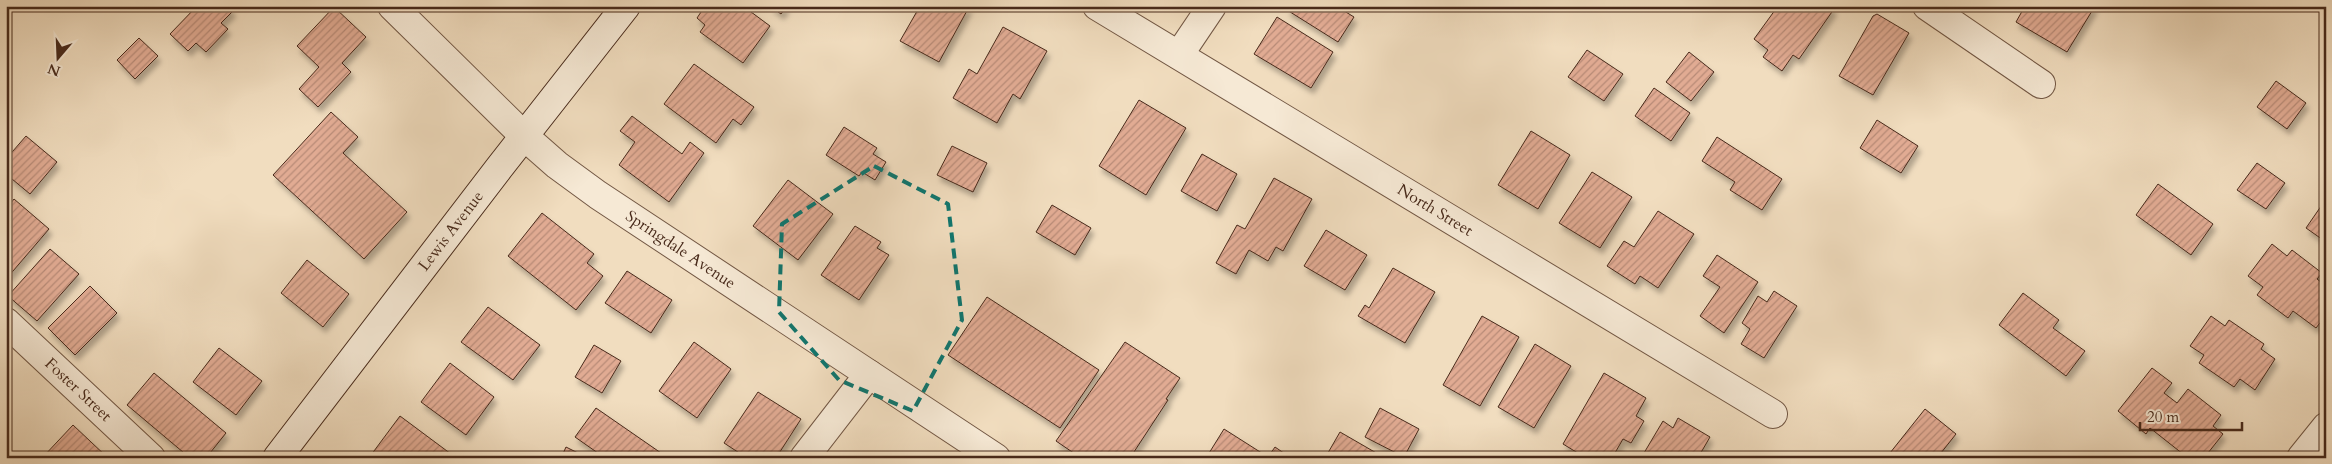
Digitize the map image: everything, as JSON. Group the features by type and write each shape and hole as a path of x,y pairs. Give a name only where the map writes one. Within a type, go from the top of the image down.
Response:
{"street":[{"name":"Springdale Avenue","path":"392,6 524,136 557,165 598,195 996,458"},
{"name":"Lewis Avenue","path":"277,458 626,6"},
{"name":"North Street","path":"1097,6 1773,414"},
{"path":"1179,55 1212,6"},
{"path":"1927,6 2041,84"},
{"name":"Foster Street","path":"6,322 151,458"},
{"path":"804,458 869,374"},
{"path":"2301,458 2326,427"}],"highlighted area":[{"path":"874,166 948,204 962,320 913,411 839,380 779,312 782,224"}],"building":[{"path":"197,6 228,6 233,11 221,23 228,29 206,52 196,43 188,51 170,34"},
{"path":"705,6 743,6 770,26 743,63 700,32 705,25 697,18"},
{"path":"770,6 787,6 781,14"},
{"path":"920,6 969,7 939,62 900,41"},
{"path":"1290,6 1343,6 1341,9 1354,17 1338,42 1287,10"},
{"path":"1778,6 1830,6 1834,9 1799,59 1793,55 1782,71 1763,57 1768,50 1754,39"},
{"path":"2025,6 2095,6 2067,52 2016,22"},
{"path":"334,7 366,37 342,63 351,72 318,107 299,89 319,67 297,46"},
{"path":"1877,14 1909,33 1873,95 1839,76 1873,16"},
{"path":"1277,17 1333,52 1311,88 1254,54"},
{"path":"1003,27 1047,51 1020,99 1013,94 997,123 953,98 969,69 977,74"},
{"path":"139,38 158,56 135,79 117,60"},
{"path":"1587,50 1623,74 1604,101 1568,77"},
{"path":"1689,52 1714,72 1691,101 1666,82"},
{"path":"694,64 754,107 741,125 733,119 716,143 664,104"},
{"path":"2276,81 2306,103 2287,129 2257,107"},
{"path":"1654,88 1690,113 1671,141 1635,116"},
{"path":"1139,100 1186,128 1146,195 1099,166"},
{"path":"331,112 358,137 343,153 407,212 364,259 273,175"},
{"path":"632,116 682,154 690,142 704,153 669,202 619,165 635,142 620,131"},
{"path":"1877,120 1918,146 1901,173 1860,148"},
{"path":"844,127 877,148 873,154 886,162 875,180 862,172 859,176 826,155"},
{"path":"1531,131 1570,155 1538,209 1498,185"},
{"path":"26,136 57,162 30,194 6,174 6,159"},
{"path":"1717,137 1782,179 1762,210 1730,190 1735,182 1702,161"},
{"path":"952,146 987,163 973,192 937,175"},
{"path":"1202,154 1237,174 1217,211 1181,191"},
{"path":"2257,163 2285,183 2266,209 2237,190"},
{"path":"1592,172 1632,197 1600,248 1559,223"},
{"path":"1274,178 1312,199 1283,251 1276,247 1268,261 1249,250 1236,274 1216,263 1237,225 1245,229"},
{"path":"788,180 833,214 798,260 753,226"},
{"path":"2158,184 2213,224 2191,255 2136,215"},
{"path":"14,199 49,229 7,278 6,209"},
{"path":"2326,199 2326,242 2306,228"},
{"path":"1052,205 1091,228 1075,255 1036,232"},
{"path":"1658,211 1694,234 1658,288 1640,276 1635,284 1607,266 1624,241 1634,247"},
{"path":"542,213 594,254 587,263 603,276 576,310 508,256"},
{"path":"855,226 881,242 877,248 889,255 859,300 821,275"},
{"path":"1326,230 1367,255 1345,290 1304,266"},
{"path":"2272,244 2287,256 2292,250 2322,273 2317,279 2326,286 2326,315 2316,328 2293,311 2288,318 2257,295 2263,287 2248,276"},
{"path":"50,249 79,274 37,321 8,296"},
{"path":"1717,255 1758,282 1724,333 1700,316 1720,287 1703,276"},
{"path":"307,260 349,294 323,327 281,293"},
{"path":"1393,268 1435,292 1405,343 1358,316 1365,305 1369,308"},
{"path":"627,271 672,300 651,333 605,303"},
{"path":"90,286 117,313 75,355 48,328"},
{"path":"1774,291 1797,306 1764,358 1741,344 1750,329 1742,323 1758,296 1767,302"},
{"path":"2023,293 2059,320 2053,328 2085,351 2066,376 1999,325"},
{"path":"987,297 1099,370 1060,428 948,355"},
{"path":"488,307 540,345 513,380 461,342"},
{"path":"1482,316 1519,337 1480,406 1443,385"},
{"path":"2211,316 2225,326 2229,320 2264,344 2261,349 2275,359 2255,390 2240,379 2234,387 2199,363 2204,355 2190,346"},
{"path":"694,342 731,369 697,418 659,391"},
{"path":"1125,342 1180,378 1130,458 1081,458 1056,441"},
{"path":"1535,344 1571,366 1534,428 1498,407"},
{"path":"594,345 621,361 602,393 575,377"},
{"path":"219,348 262,381 236,415 193,382"},
{"path":"450,363 494,397 466,435 421,402"},
{"path":"2152,368 2172,383 2164,393 2177,403 2188,389 2221,415 2213,426 2223,434 2204,458 2188,458 2150,428 2146,434 2118,411"},
{"path":"154,373 226,433 206,458 190,458 127,405"},
{"path":"1604,373 1646,398 1636,416 1644,421 1631,443 1623,439 1612,458 1586,458 1563,444"},
{"path":"758,392 801,419 776,458 747,458 724,443"},
{"path":"596,408 661,453 657,458 605,458 575,437"},
{"path":"1380,408 1419,429 1404,457 1365,437"},
{"path":"1925,409 1956,434 1937,458 1886,458"},
{"path":"400,416 451,454 448,458 374,458 371,455"},
{"path":"1678,418 1710,437 1699,456 1702,458 1641,458 1663,421 1673,428"},
{"path":"73,425 108,458 42,458"},
{"path":"1224,429 1268,457 1275,447 1291,458 1206,458"},
{"path":"1340,432 1385,458 1325,458"},
{"path":"566,447 588,458 561,458"}]}
